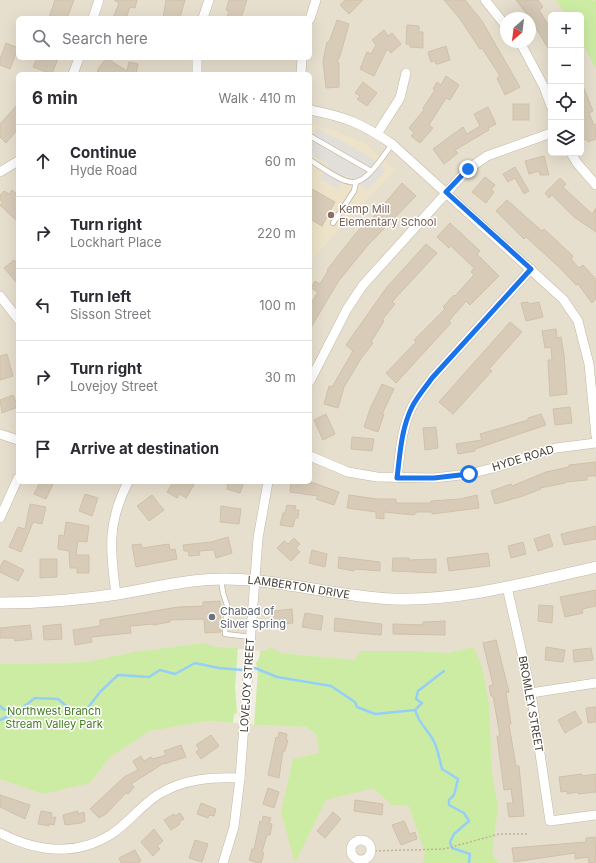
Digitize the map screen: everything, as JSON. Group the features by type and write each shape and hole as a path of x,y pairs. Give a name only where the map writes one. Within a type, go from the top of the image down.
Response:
{"street":[{"path":"93,16 99,0"},
{"path":"204,16 209,0"},
{"path":"311,16 316,0"},
{"path":"484,0 500,19"},
{"path":"523,48 544,87 548,98"},
{"path":"74,72 78,60"},
{"path":"197,60 197,72"},
{"path":"301,72 302,60"},
{"path":"377,134 400,98 406,73"},
{"path":"312,110 342,116 362,124 392,144 563,299 578,321 589,364 596,436"},
{"path":"312,377 347,309 363,285 468,169 487,156 548,134"},
{"path":"573,156 596,185"},
{"path":"0,172 16,163"},
{"path":"397,478 404,429 411,408 432,378 531,269"},
{"path":"0,296 16,317"},
{"path":"0,434 16,439"},
{"name":"HYDE ROAD","path":"312,457 348,472 377,477 434,478 469,474 497,467 556,448 596,443"},
{"path":"0,518 16,482"},
{"path":"116,594 111,558 112,526 127,484"},
{"name":"LOVEJOY STREET","path":"223,863 234,827 240,778 258,538 268,484"},
{"name":"LAMBERTON DRIVE","path":"0,603 34,603 116,594 201,580 221,579 280,583 355,596 394,599 452,596 508,587 596,567"},
{"name":"BROMLEY STREET","path":"508,587 531,693 550,821 596,815"},
{"path":"531,693 596,683"},
{"path":"0,833 27,845 49,850 70,849 94,843 110,835 158,795 183,783 210,777 240,778"},
{"path":"365,841 370,845 370,851 366,858 356,861 351,851 355,842 365,841"}],"lane":[{"path":"312,137 372,171"},
{"path":"312,161 350,182 359,182 372,171 392,144"},
{"path":"333,223 354,191 356,182"},
{"path":"221,579 227,605 225,634 251,637"}],"path":[{"path":"370,851 444,849 498,834 528,834"}],"shaded area":[{"path":"0,0 596,0 596,863 0,863 0,766 109,747 182,719 233,723 244,722 254,725 307,727 329,735 431,668 201,645 96,662 0,664"},
{"name":"Kemp Mill Elementary School","path":"312,125 333,130 366,144 395,170 312,259"},
{"path":"317,128 367,155 386,170 368,190 346,175 338,189 321,179 329,165 312,155 312,136"}],"green space":[{"path":"556,0 596,1 596,69 584,46 584,12 564,12"},
{"name":"Northwest Branch Stream Valley Park","path":"203,643 218,647 238,648 235,687 237,713 234,714 233,723 207,721 150,731 110,757 90,783 43,794 0,779 0,664 87,662 134,652"},
{"path":"270,647 281,653 355,660 361,651 415,651 449,653 474,647 482,668 489,704 492,773 498,807 492,854 499,863 423,863 425,853 409,806 392,805 373,788 326,800 295,863 281,812 293,759 319,753 317,735 307,727 254,725 258,671 256,663 259,659 260,651 266,651"}],"building":[{"path":"55,0 74,0 68,16 50,16"},
{"path":"114,0 137,0 135,8 130,7 127,16 114,16 119,3"},
{"path":"166,0 185,0 181,16 163,16"},
{"path":"229,0 247,0 242,16 228,16 229,11 226,10"},
{"path":"345,0 363,0 349,14 340,5"},
{"path":"444,0 465,0 482,21 520,87 505,95 497,78 500,76 482,48 480,49 460,19"},
{"path":"516,0 538,0 543,7 539,10 548,24 548,48 536,28 536,12 525,12"},
{"path":"337,20 349,24 337,62 339,63 339,87 326,88 323,61 327,42 329,42"},
{"path":"407,25 419,26 419,32 423,32 423,48 410,47 410,44 406,44"},
{"path":"384,30 388,36 392,33 401,44 391,53 387,49 374,76 360,69 367,52 371,54 376,45 372,40"},
{"path":"6,43 16,47 16,53 10,69 0,65 0,59"},
{"path":"446,46 450,60 438,64 436,64 435,61 431,62 428,52"},
{"path":"36,60 57,60 53,72 47,72 33,67"},
{"path":"105,60 109,60 127,71 129,62 138,64 136,72 97,71"},
{"path":"446,76 459,85 450,100 446,98 429,125 433,128 420,143 411,136 414,133 409,128 424,110 423,108 435,90 433,89 437,82 441,85"},
{"path":"363,82 377,93 367,106 357,99 360,96 355,93"},
{"path":"584,88 593,111 589,113 594,125 596,124 596,139 588,142 586,139 584,140"},
{"path":"513,104 529,104 529,120 513,120"},
{"path":"16,106 16,131 6,143 0,137 0,124"},
{"path":"488,107 496,124 488,128 489,130 455,150 458,153 444,164 433,149 463,127 467,134 480,126 474,114"},
{"path":"544,156 549,175 540,175 539,171 529,174 525,161"},
{"path":"515,167 529,191 524,194 515,178 508,182 503,174"},
{"path":"485,177 495,185 491,190 494,192 486,203 472,192"},
{"path":"560,178 566,184 563,187 592,214 596,208 596,232 574,217 552,195 549,198 545,193"},
{"path":"402,183 416,196 368,245 338,282 312,326 312,302 318,292 312,289 312,286 315,281 320,284 328,271 327,270 356,233 366,222 368,223"},
{"path":"312,189 335,202 322,226 312,220"},
{"path":"12,190 16,193 16,220 0,205 3,202 0,200 0,195 4,191 9,194"},
{"path":"507,200 542,231 544,229 573,256 571,259 579,268 583,265 596,279 596,299 592,303 578,284 576,285 526,237 524,239 496,211"},
{"path":"450,223 480,251 477,254 499,276 470,305 466,301 449,321 451,323 396,383 386,373 416,342 414,340 445,309 443,307 474,275 471,272 474,268 451,246 449,248 437,237"},
{"path":"426,244 437,253 392,302 395,304 382,320 384,321 371,342 373,343 362,357 344,387 338,408 324,404 329,386 332,387 353,351 346,345 387,287"},
{"path":"14,260 16,262 16,282 4,268"},
{"path":"528,302 529,304 539,302 543,317 526,321 521,303"},
{"path":"510,322 522,332 489,369 492,371 453,414 439,402"},
{"path":"556,329 557,338 561,337 567,394 550,396 548,360 552,360 551,347 545,348 542,331"},
{"path":"7,354 13,376 0,380 0,356"},
{"path":"382,384 394,389 382,414 384,414 378,432 364,427 370,409"},
{"path":"13,395 16,402 16,408 2,413 0,400"},
{"path":"570,407 572,423 555,425 553,409"},
{"path":"326,414 335,434 323,440 314,420"},
{"path":"541,414 546,425 475,449 475,451 458,454 456,444 482,440 480,434 528,420 528,418"},
{"path":"436,427 438,448 425,450 423,428"},
{"path":"352,437 374,439 372,451 351,449"},
{"path":"596,462 596,476 587,476 587,480 565,482 540,488 541,489 523,496 495,504 491,491 511,484 512,486 546,472 569,467 569,465"},
{"path":"312,483 339,492 334,505 316,499 318,496 290,492 291,484"},
{"path":"39,484 53,484 46,499 34,494"},
{"path":"172,484 194,485 186,498 180,494 177,498 167,492"},
{"path":"228,484 243,484 240,493 227,489"},
{"path":"85,494 98,498 92,516 79,511"},
{"path":"152,495 164,510 149,521 137,506"},
{"path":"349,495 377,499 396,499 396,503 431,503 431,501 460,499 477,495 479,508 432,514 432,512 417,512 414,515 384,512 384,519 376,518 376,512 347,508"},
{"path":"30,504 46,507 42,524 33,522 21,552 9,547 18,527 25,529"},
{"path":"287,505 296,506 295,510 299,510 298,518 295,518 293,527 280,525"},
{"path":"221,506 241,509 239,524 220,522"},
{"path":"66,522 89,526 87,542 78,541 76,555 89,555 89,573 77,573 77,568 70,568 69,551 58,549 59,535 64,536"},
{"path":"596,526 596,539 564,545 561,534"},
{"path":"549,534 553,546 538,551 534,539"},
{"path":"228,537 232,553 216,558 214,550 199,551 200,555 189,556 188,551 184,551 183,545 211,542"},
{"path":"294,538 300,544 296,548 300,552 291,561 277,548 284,541 288,544"},
{"path":"523,542 526,554 511,558 508,546"},
{"path":"141,544 142,548 169,544 170,550 175,549 177,559 136,567 132,545"},
{"path":"312,550 327,554 325,567 309,563"},
{"path":"488,553 490,566 449,571 447,558"},
{"path":"339,557 380,562 380,571 354,569 354,571 338,568"},
{"path":"393,558 409,558 409,560 436,559 436,573 392,571"},
{"path":"40,559 57,559 57,577 40,578"},
{"path":"4,560 24,570 18,581 0,572 0,567"},
{"path":"596,590 596,606 582,609 583,613 565,617 560,597"},
{"path":"220,601 221,632 205,633 204,619 170,620 170,622 153,625 130,626 131,633 91,637 92,642 75,645 73,630 100,626 100,620 178,607 203,606 203,602"},
{"path":"539,605 553,606 552,623 538,621"},
{"path":"292,609 293,623 274,625 273,611"},
{"path":"305,613 323,616 321,630 302,627"},
{"path":"335,618 382,624 381,635 334,631"},
{"path":"445,621 445,635 393,634 393,624 423,625 423,622"},
{"path":"61,624 62,639 44,640 43,626"},
{"path":"30,625 32,639 15,641 14,638 0,638 0,628"},
{"path":"496,640 509,692 506,693 511,724 509,725 516,766 519,766 524,816 509,817 507,803 513,803 511,789 504,790 497,736 500,736 493,696 491,696 489,686 493,685 483,643"},
{"path":"546,647 565,650 563,662 545,660"},
{"path":"591,648 593,660 574,662 573,650"},
{"path":"596,707 596,722 588,723 586,708"},
{"path":"575,711 582,723 565,733 558,720"},
{"path":"279,732 287,734 286,740 288,740 285,751 283,751 279,778 268,775 276,737 278,738"},
{"path":"211,735 219,746 201,759 196,752 199,749 196,745"},
{"path":"181,745 186,757 164,763 131,784 134,787 128,794 126,793 106,814 99,818 90,809 124,777 138,770 133,761 141,756 144,761 151,757 153,759 166,755 164,751"},
{"path":"582,774 582,776 596,774 596,792 578,794 578,792 567,794 567,791 561,792 559,777"},
{"path":"268,788 279,792 274,808 263,804"},
{"path":"0,795 30,805 25,819 0,807"},
{"path":"355,800 383,804 382,815 354,811"},
{"path":"201,803 216,809 214,816 209,815 208,818 197,814"},
{"path":"41,811 52,813 51,818 56,817 54,825 49,824 49,826 38,824"},
{"path":"78,811 78,814 84,812 85,821 65,825 63,815"},
{"path":"333,812 341,819 325,838 317,831"},
{"path":"180,813 184,819 179,822 180,824 171,830 164,820 174,814 175,816"},
{"path":"263,816 271,818 269,823 272,824 270,835 267,835 262,852 264,853 261,863 258,863 249,860 252,849 254,849 260,821 262,822"},
{"path":"404,821 410,834 415,832 417,839 401,845 392,825"},
{"path":"154,829 163,841 157,846 160,849 153,856 141,842"},
{"path":"595,837 596,862 589,863 588,857 575,859 575,853 514,862 512,848 586,842 586,838"},
{"path":"195,840 208,844 202,862 189,858"},
{"path":"135,850 141,861 138,863 121,863 119,858"}],"waterway":[{"path":"0,720 17,712 35,698 58,699 70,709 86,710 100,692 118,675 149,677 160,670 175,674 195,663 219,668 242,670"},
{"path":"255,668 277,677 331,686 355,702 357,707 375,714 415,710 420,722 434,741 442,769 458,779 454,795 449,800 449,805 464,813 469,821 454,834 450,842 452,848 470,854 469,863"},
{"path":"415,710 422,703 416,699 418,691 444,671"},
{"path":"0,706 3,709 16,712"}],"place":[{"name":"Kemp Mill Elementary School","path":"331,215"},
{"name":"Chabad of Silver Spring","path":"212,617"}],"route":[{"path":"468,169 446,192 531,269 432,378 411,408 404,429 397,478 434,478 469,474"}]}
